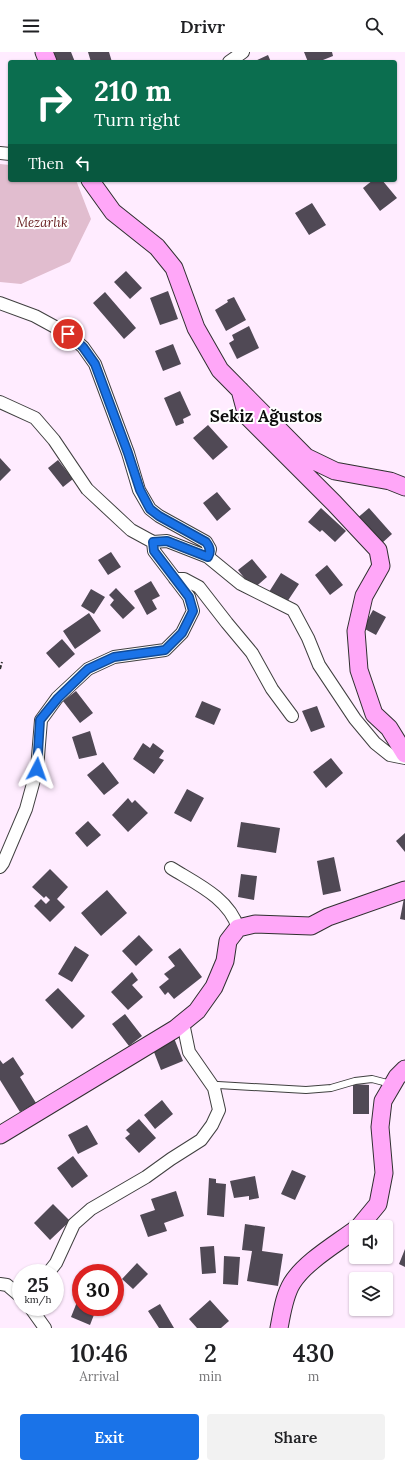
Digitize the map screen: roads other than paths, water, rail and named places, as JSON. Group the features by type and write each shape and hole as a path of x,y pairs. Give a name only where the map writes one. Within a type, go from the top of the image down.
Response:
{"street":[{"path":"232,60 243,52"},
{"path":"91,182 113,212 157,246 174,268 196,328 220,370 306,456 335,470 390,481 405,487"},
{"path":"0,303 35,316 68,334 83,347 95,364 140,490 150,509 159,516 206,542 210,549 208,557"},
{"path":"240,390 247,416 334,503 378,550 381,566 364,596 356,631 360,670 374,714 389,728 405,754"},
{"path":"0,402 35,418 54,440 87,489 131,530 153,542 167,541 208,557 241,584 292,610 308,638 319,665 355,719 375,744 390,755 405,758"},
{"path":"0,867 26,809 37,769 40,720 58,698 88,669 114,657 165,650 182,633 193,611 189,597 154,551 153,542"},
{"path":"175,579 184,579 199,586 252,653 272,689 292,716"},
{"path":"171,868 203,888 225,905 235,919 238,928"},
{"path":"0,1135 176,1029 197,1011 214,987 225,962 228,941 238,928 255,924 311,926 328,917 405,890"},
{"path":"56,1264 74,1224 91,1208 146,1177 170,1159 201,1140 212,1125 219,1110 212,1086 189,1052 183,1023"},
{"path":"365,1220 378,1204 384,1173 380,1127 383,1101 397,1077 405,1068"},
{"path":"279,1328 283,1307 292,1283 309,1264 349,1234"},
{"path":"0,1284 7,1285 12,1289"},
{"path":"36,1316 45,1328"}],"lane":[{"path":"212,1086 218,1085 306,1090 331,1088 355,1081 372,1079 392,1085"}],"district":[{"name":"Sekiz Ağustos","path":"266,416"}],"park label":[{"name":"Mezarlık","path":"42,222"}]}
